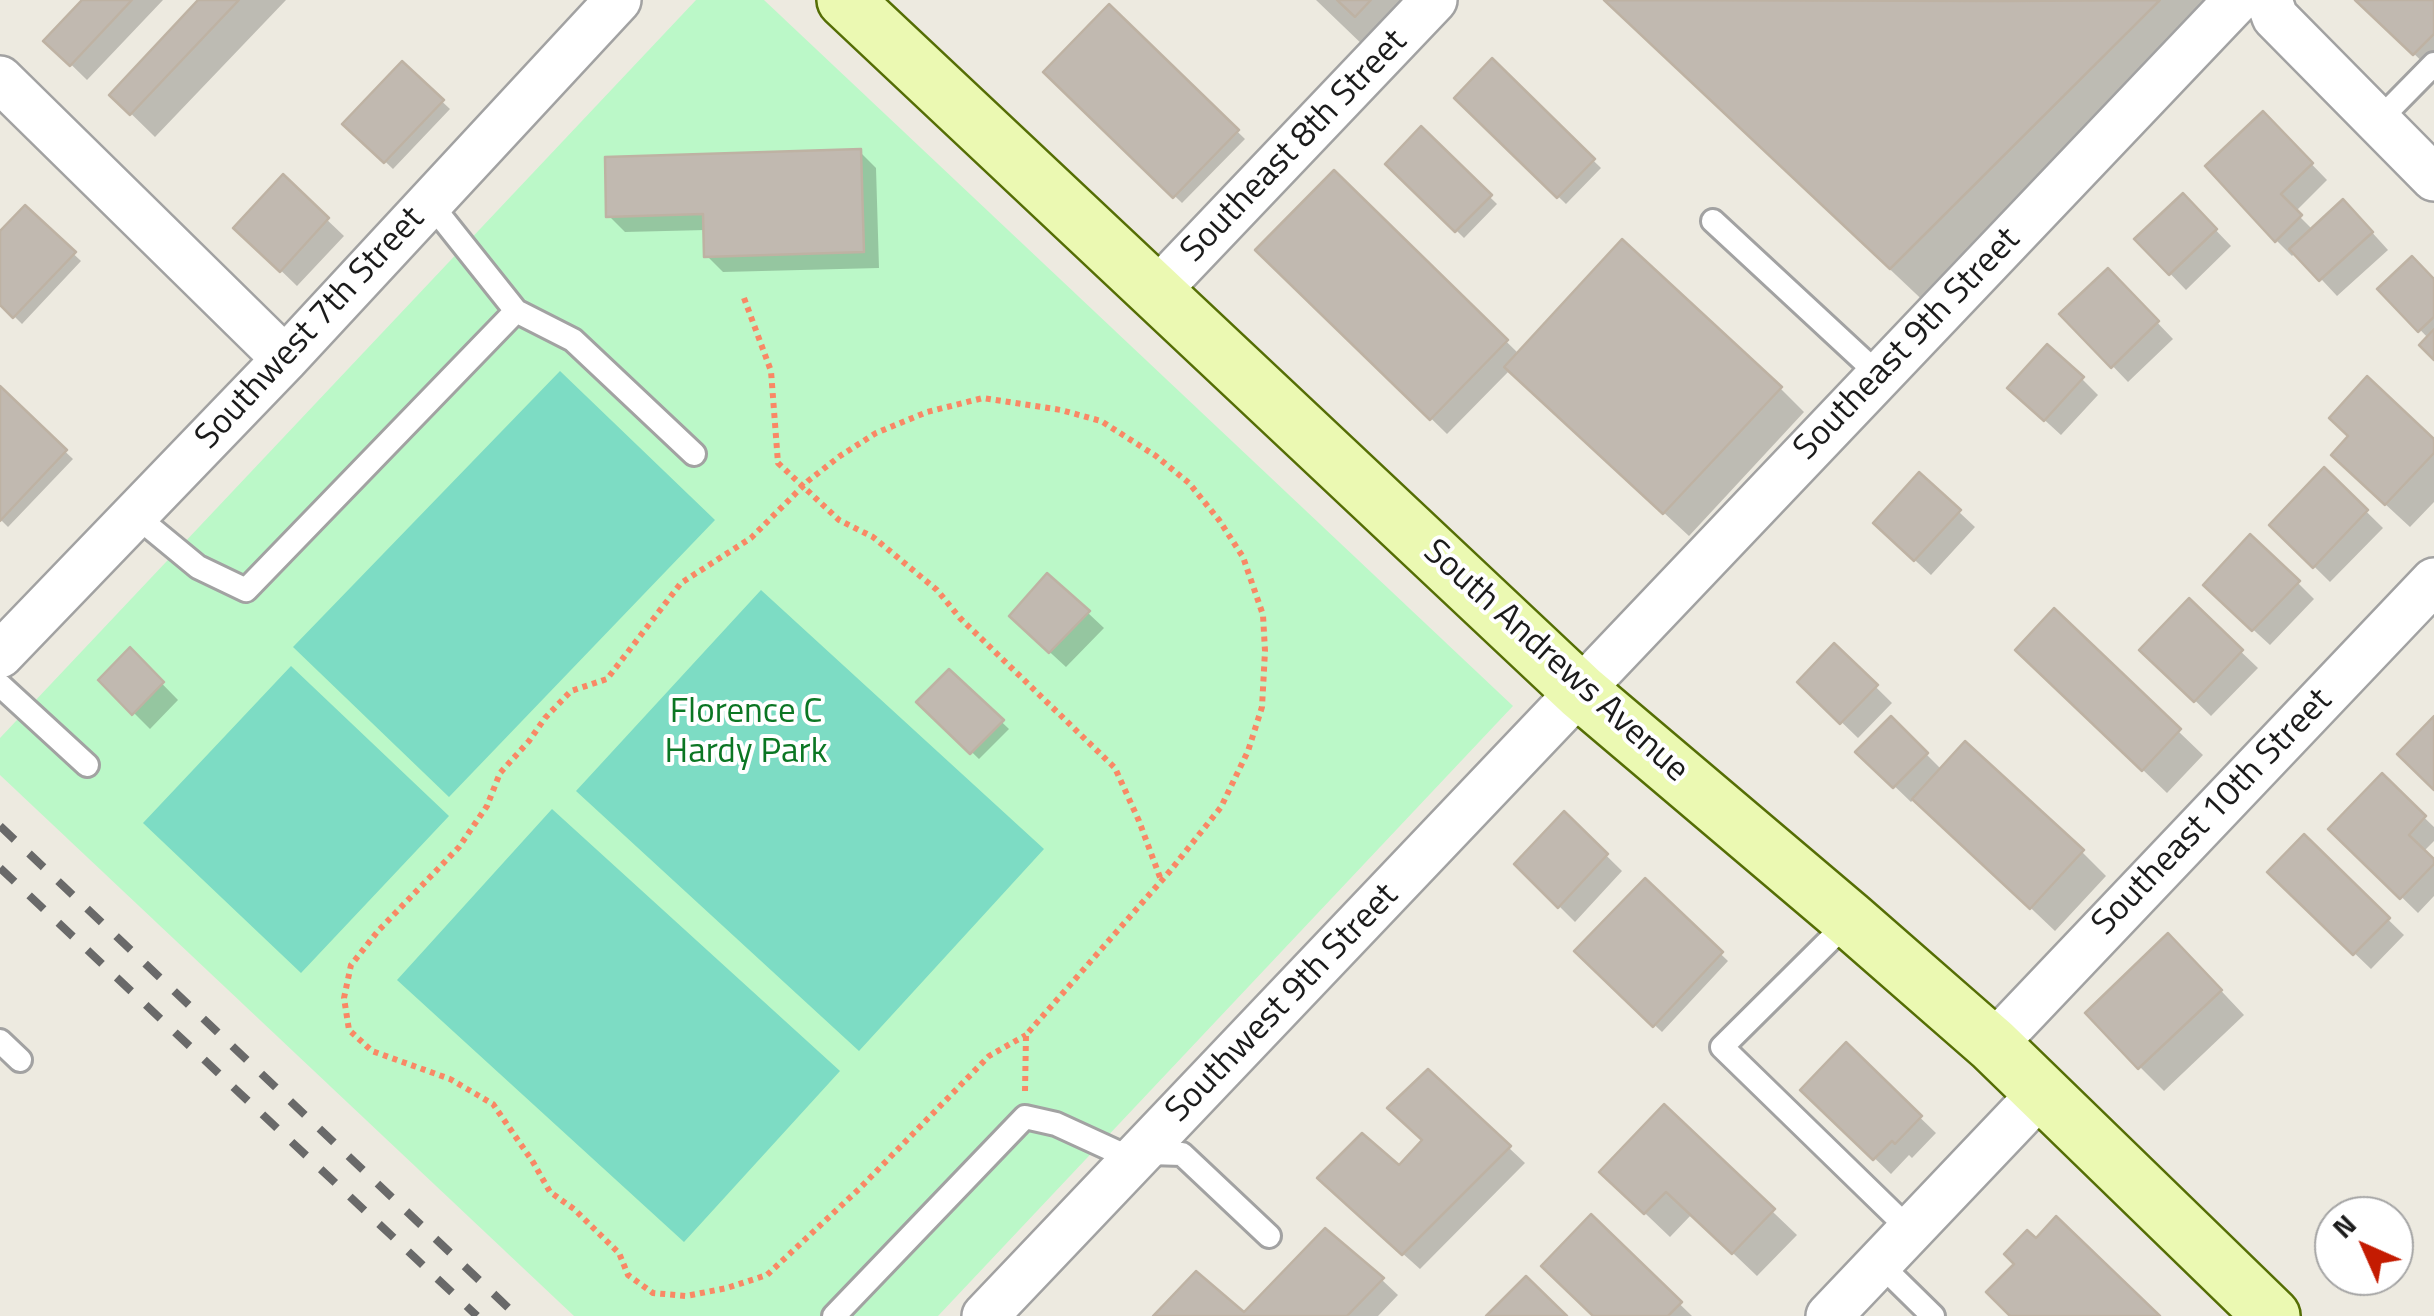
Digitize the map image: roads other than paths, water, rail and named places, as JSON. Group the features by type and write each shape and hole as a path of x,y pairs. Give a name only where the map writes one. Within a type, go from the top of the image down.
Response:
{"main road":[{"name":"South Andrews Avenue","path":"844,0 1581,692 1993,1045 2272,1316"}],"street":[{"name":"Southwest 7th Street","path":"0,655 285,359 618,0"},
{"name":"Southeast 8th Street","path":"1155,293 1434,0"},
{"name":"Southeast 9th Street","path":"1581,692 1878,374 2237,0"},
{"path":"2269,0 2275,17 2434,178"},
{"path":"0,79 285,359"},
{"name":"Southeast 10th Street","path":"1993,1045 2434,581"},
{"name":"Southwest 9th Street","path":"984,1316 1581,692"},
{"path":"1829,1316 2041,1093"}],"lane":[{"path":"2378,121 2434,64"},
{"path":"430,203 516,311 574,340 694,454"},
{"path":"1713,222 1878,374"},
{"path":"135,515 198,567 246,590 516,311"},
{"path":"0,685 88,765"},
{"path":"1850,920 1722,1047 1910,1230"},
{"path":"0,1041 20,1060"},
{"path":"834,1316 1025,1117 1056,1124 1117,1152 1182,1154 1269,1236"},
{"path":"1879,1264 1933,1316"}],"railway":[{"path":"0,826 517,1316"},
{"path":"0,868 477,1316"}],"park label":[{"name":"Florence C Hardy Park","path":"746,733"}]}
